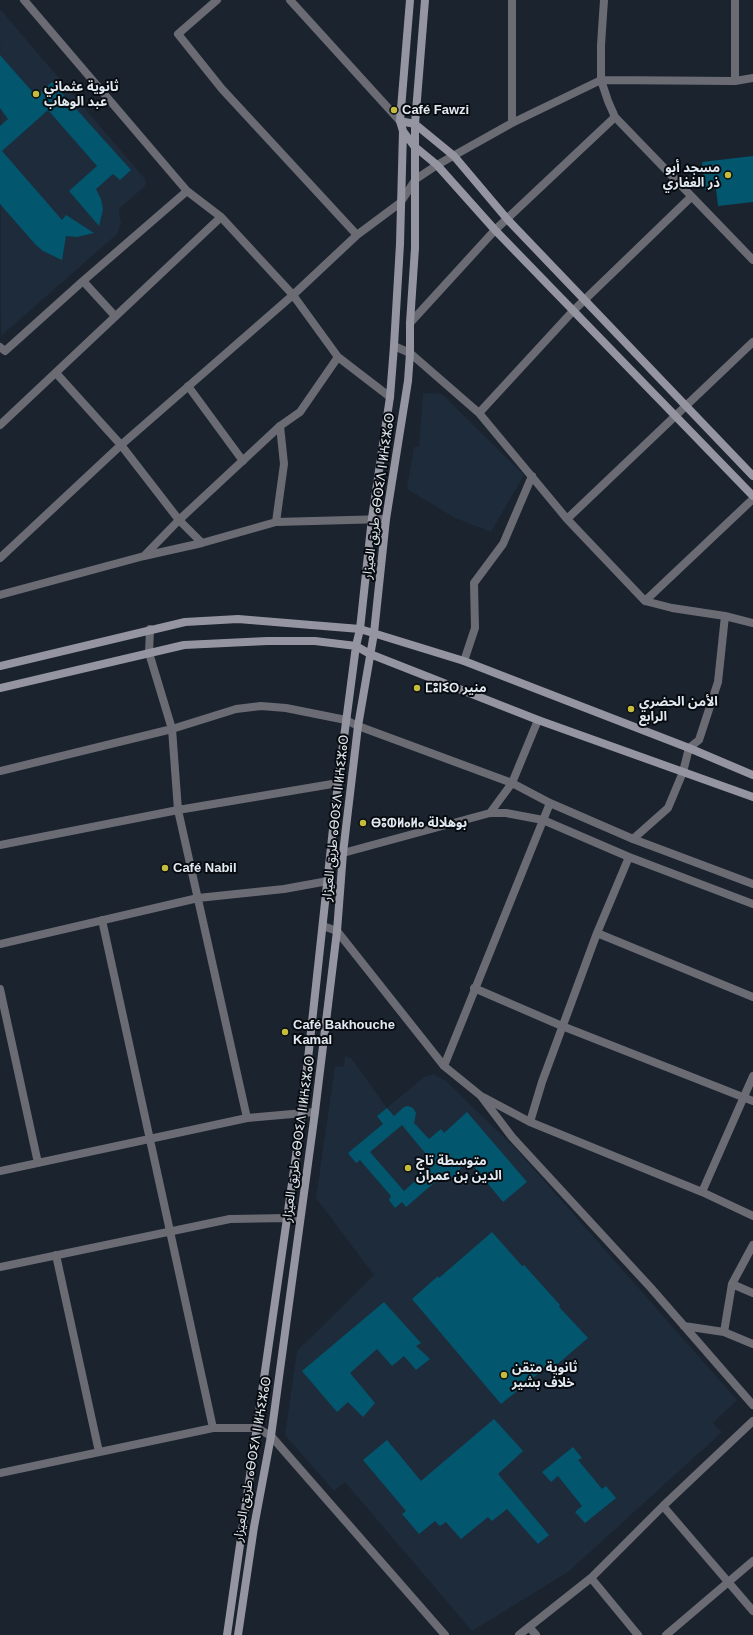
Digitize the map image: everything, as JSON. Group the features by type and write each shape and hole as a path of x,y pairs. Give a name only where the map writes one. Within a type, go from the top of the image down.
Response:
{"main road":[{"name":"طريق العيزار ⴰⴱⵔⵉⴷ ⵏ ⵍⵄⵉⵣⴰⵔ","path":"227,1635 234,1576 246,1512 302,1114 338,783 356,646 360,629 372,518 390,397 400,244 403,131 400,121 410,0"},
{"name":"طريق العيزار ⴰⴱⵔⵉⴷ ⵏ ⵍⵄⵉⵣⴰⵔ","path":"238,1635 254,1527 271,1436 315,1112 337,931 343,854 358,726 374,633 386,519 408,381 415,248 416,179 414,146 424,0"},
{"path":"400,121 415,124 454,156 508,220 753,476"},
{"path":"403,131 414,146 438,165 495,230 753,498"},
{"path":"0,666 150,629 185,622 238,619 360,629 464,661 689,748 753,775"},
{"path":"0,688 184,645 267,641 315,641 356,646 370,654 538,720 753,797"}],"street":[{"path":"25,0 187,191 221,217 293,295 338,357 390,397"},
{"path":"217,0 178,34 222,89 357,235"},
{"path":"290,0 400,121"},
{"path":"512,0 512,123"},
{"path":"604,0 601,45 601,80 608,101 616,117 753,260"},
{"path":"735,0 735,81"},
{"path":"0,558 121,445 293,295 357,235 400,203 416,179 512,123 601,80 735,81 753,78"},
{"path":"388,109 403,131"},
{"path":"410,323 495,230 508,220 547,180 616,117"},
{"path":"0,347 5,351 187,191"},
{"path":"479,413 573,311 691,197"},
{"path":"0,425 114,316 221,217"},
{"path":"83,281 114,316"},
{"path":"567,519 753,342"},
{"path":"394,346 410,353 479,413 567,519 645,601 672,608 725,616 753,623"},
{"path":"144,556 179,520 280,426 300,412 338,357"},
{"path":"56,373 121,445 179,520 202,543"},
{"path":"188,386 243,461"},
{"path":"276,522 284,464 280,426"},
{"path":"464,661 475,628 474,583 503,544 532,476"},
{"path":"645,601 753,498"},
{"path":"0,595 144,556 202,543 276,522 372,518 386,519"},
{"path":"634,839 668,808 683,772 689,748 699,740 718,682 725,616"},
{"path":"150,629 150,653 172,729 178,810 247,1118"},
{"path":"0,771 172,729 236,708 261,706 286,708 346,720 358,726 512,783 550,803 634,839 753,884"},
{"path":"490,813 512,783 538,720"},
{"path":"0,845 178,810 338,783"},
{"path":"444,1066 474,988 550,803"},
{"path":"343,854 490,813 506,813 543,820 629,857 753,904"},
{"path":"530,1122 542,1082 562,1026 597,933 629,857"},
{"path":"0,944 198,898 284,889 328,881"},
{"path":"102,920 213,1428"},
{"path":"323,926 337,931 444,1066 480,1096 512,1137 684,1326 753,1405"},
{"path":"597,933 753,997"},
{"path":"474,988 562,1026 753,1101"},
{"path":"0,990 38,1163"},
{"path":"702,1192 753,1076"},
{"path":"480,1096 530,1122 702,1192 753,1216"},
{"path":"0,1171 247,1118 315,1112"},
{"path":"0,1267 230,1219 300,1219"},
{"path":"724,1332 732,1284 753,1244"},
{"path":"56,1255 99,1452"},
{"path":"732,1284 753,1293"},
{"path":"684,1326 724,1332 753,1344"},
{"path":"518,1635 591,1578 663,1506 753,1421"},
{"path":"0,1473 213,1428 257,1428 271,1436 445,1635"},
{"path":"663,1506 753,1611"},
{"path":"666,1635 753,1562"},
{"path":"591,1578 638,1635"},
{"path":"529,1627 536,1635"}],"shaded area":[{"name":"ثانوية عثماني عبد الوهاب","path":"0,9 146,182 145,186 120,208 119,212 121,223 117,234 1,336"},
{"path":"423,393 442,394 524,475 491,532 455,518 407,489 414,447 419,447"},
{"name":"ثانوية متقن خلاف بشير","path":"345,1056 351,1058 387,1108 424,1077 433,1074 446,1081 517,1150 737,1400 713,1423 722,1432 568,1572 472,1631 345,1482 334,1491 285,1435 297,1351 374,1275 316,1198 335,1066 344,1067"}],"building":[{"path":"0,55 36,96 52,82 131,170 120,180 113,174 96,189 101,199 103,209 99,226 69,191 97,166 48,110 2,151 62,220 66,215 94,233 77,237 66,236 62,260 43,251 35,244 0,204 0,126 8,119 0,108"},
{"name":"مسجد أبو ذر الغفاري","path":"753,156 753,202 718,206 716,189 705,190 702,162"},
{"path":"408,1106 413,1108 416,1113 414,1123 429,1139 441,1129 444,1133 467,1112 527,1182 503,1202 466,1157 457,1175 453,1178 441,1177 406,1207 402,1202 395,1208 389,1200 391,1196 360,1160 356,1163 348,1153 383,1124 377,1116 387,1108 394,1116 404,1107","holes":["402,1125 434,1164 404,1191 370,1152"]},
{"path":"492,1232 522,1266 524,1265 560,1305 559,1307 588,1338 547,1373 544,1369 501,1404 412,1299 438,1276 439,1278"},
{"path":"384,1302 421,1343 416,1346 430,1359 416,1370 404,1356 392,1366 377,1349 350,1373 375,1403 363,1417 348,1402 337,1412 302,1371"},
{"path":"494,1419 523,1451 498,1474 549,1535 538,1544 507,1509 492,1521 488,1517 461,1539 446,1522 440,1526 435,1521 419,1534 402,1514 406,1511 363,1460 387,1440 421,1481"},
{"path":"573,1447 582,1458 578,1460 602,1489 606,1486 616,1498 585,1523 575,1512 582,1506 558,1476 551,1482 542,1472"}],"place":[{"name":"ثانوية عثماني عبد الوهاب","path":"36,94"},
{"name":"Café Fawzi","path":"394,110"},
{"name":"مسجد أبو ذر الغفاري","path":"728,175"},
{"name":"ⵎⵓⵏⵉⵔ منير","path":"417,688"},
{"name":"الأمن الحضري الرابع","path":"631,709"},
{"name":"ⴱⵓⵀⵍⴰⵍⴰ بوهلالة","path":"363,823"},
{"name":"Café Nabil","path":"165,868"},
{"name":"Café Bakhouche Kamal","path":"285,1032"},
{"name":"متوسطة تاج الدين بن عمران","path":"408,1168"},
{"name":"ثانوية متقن خلاف بشير","path":"504,1375"}]}
